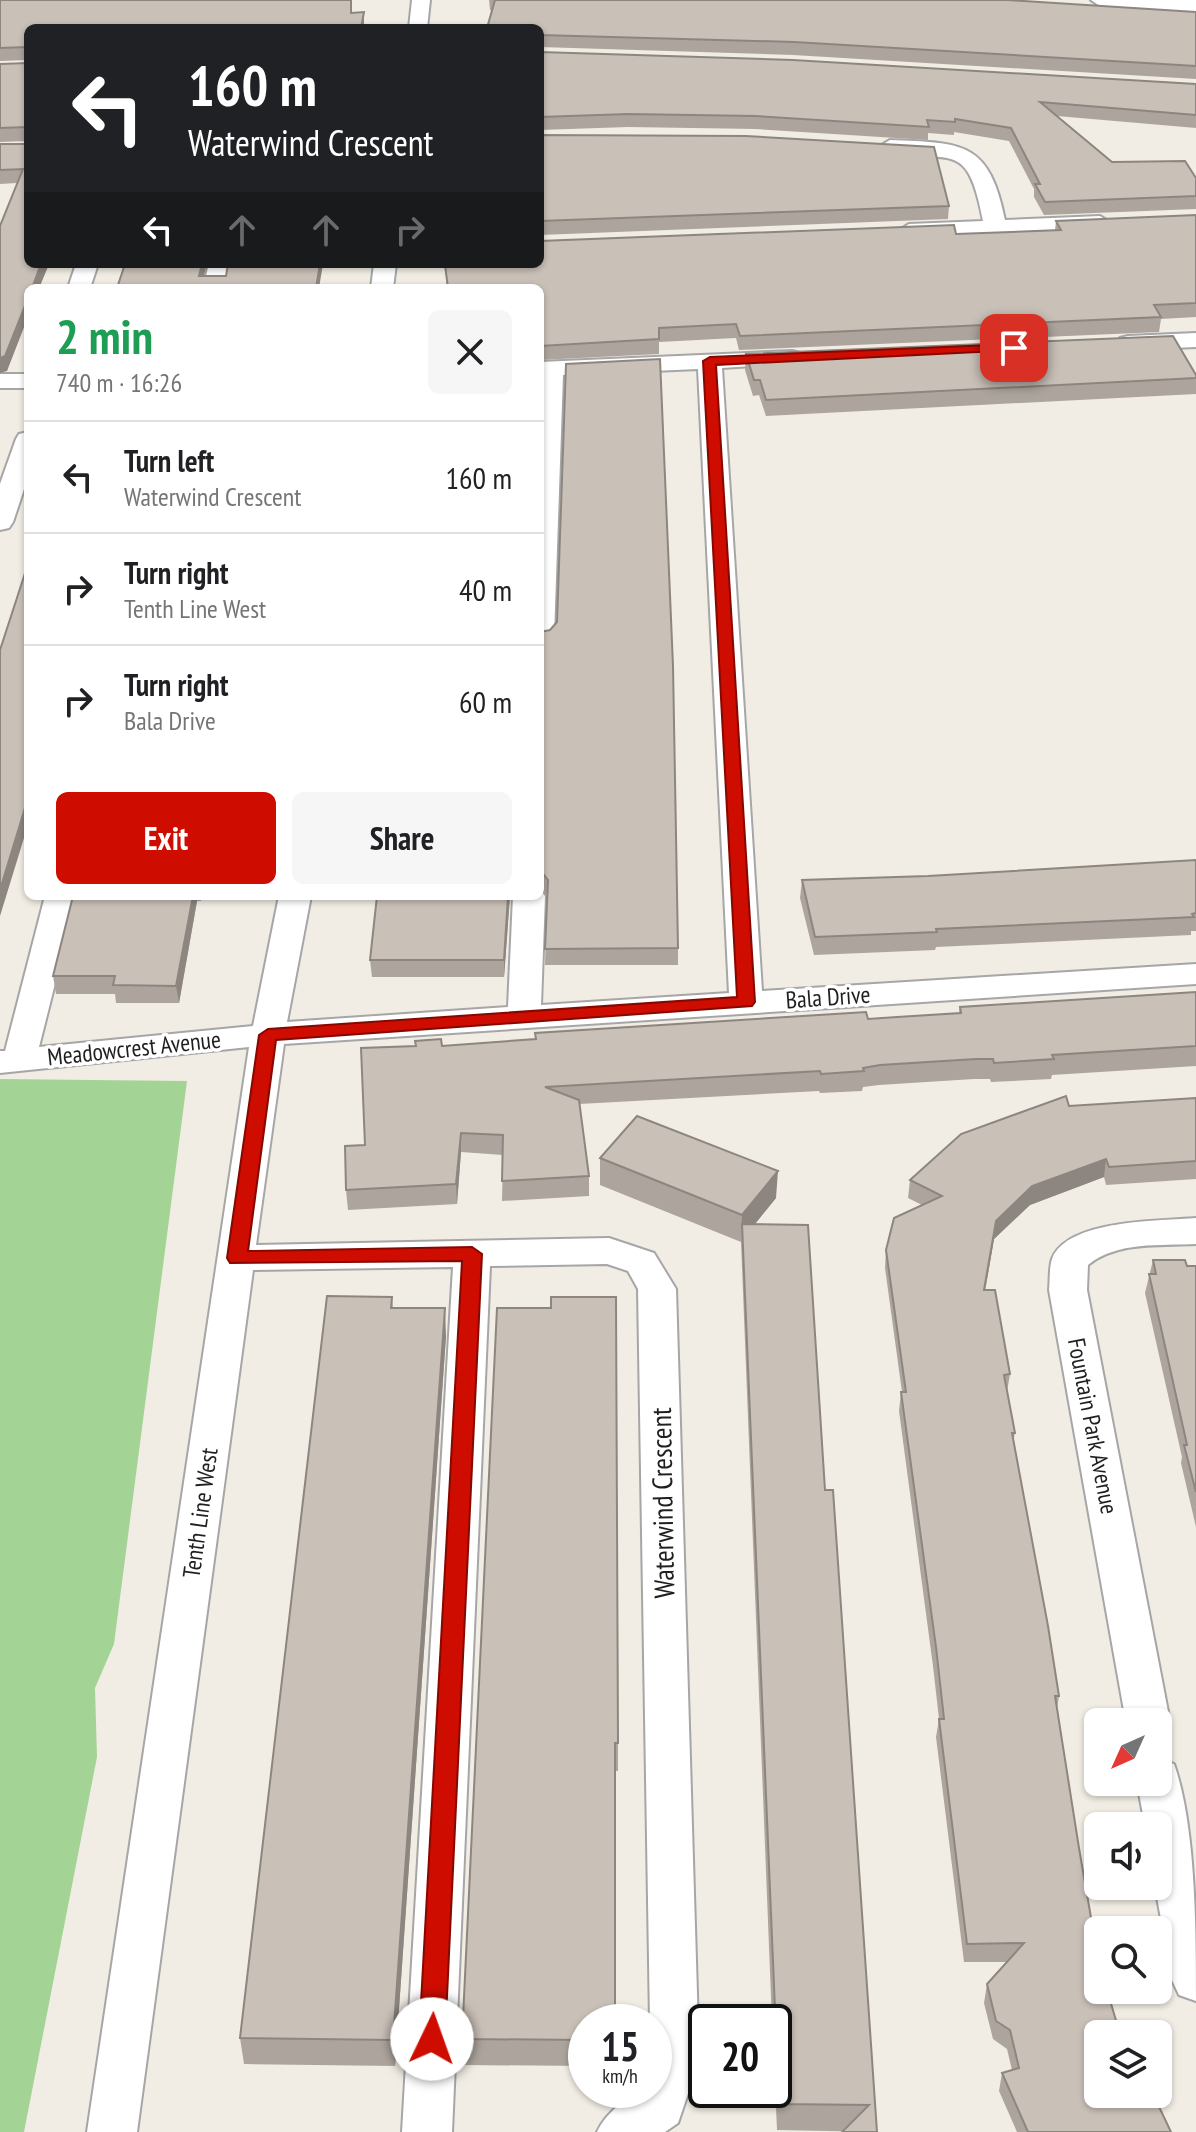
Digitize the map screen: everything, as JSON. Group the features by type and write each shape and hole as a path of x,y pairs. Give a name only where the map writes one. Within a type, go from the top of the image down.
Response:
{"street":[{"path":"418,24 421,0"},
{"path":"1100,0 1196,6"},
{"path":"872,145 930,149 955,153 972,160 982,176 995,227"},
{"path":"885,231 1122,222"},
{"path":"1102,344 1196,340"},
{"path":"544,458 546,368 819,356"},
{"path":"710,361 746,1002"},
{"path":"0,381 24,381"},
{"path":"0,522 24,451"},
{"path":"10,1061 60,900"},
{"name":"Tenth Line West","path":"112,2132 268,1035 294,900"},
{"path":"524,1016 529,900"},
{"name":"Bala Drive","path":"268,1035 1196,974"},
{"name":"Meadowcrest Avenue","path":"10,1061 268,1035"},
{"name":"Fountain Park Avenue","path":"1145,1708 1068,1290 1070,1260 1090,1244 1121,1236 1196,1231"},
{"name":"Waterwind Crescent","path":"237,1258 609,1251 641,1262 657,1289 675,2061 661,2107 622,2132"},
{"path":"427,2132 472,1254"},
{"path":"1162,1796 1196,1980"}],"green space":[{"path":"0,1079 187,1081 114,1644 95,1688 97,1757 24,2132 0,2132"}],"building":[{"path":"0,0 351,0 351,13 364,12 362,24 24,24 24,47 0,48"},
{"path":"495,0 1008,0 1196,12 1196,66 794,42 544,35 544,24 488,24"},
{"path":"544,52 793,60 1196,84 1196,115 1040,102 1112,162 1185,161 1196,178 1196,196 1045,202 1035,184 1040,184 1011,128 955,119 955,122 927,120 929,127 756,116 628,114 544,117"},
{"path":"24,63 24,127 0,128 0,64"},
{"path":"544,135 746,136 934,147 949,206 544,221"},
{"path":"0,144 24,144 24,268 40,268 34,284 24,284 24,308 5,356 0,358 0,226 23,169 0,170"},
{"path":"1196,215 1196,303 1154,305 1161,317 740,336 736,324 659,328 659,339 544,346 544,284 447,284 445,268 544,268 544,241 954,225 956,234 1061,230 1056,221"},
{"path":"124,268 201,268 199,276 226,276 227,268 319,268 317,284 118,284"},
{"path":"1173,336 1196,378 766,400 760,380 754,380 746,354"},
{"path":"660,359 673,666 678,948 545,949 548,880 544,875 544,631 550,630 557,622 566,364"},
{"path":"24,576 24,811 0,890 0,650"},
{"path":"1196,860 1194,917 936,929 937,932 815,937 802,880 928,876"},
{"path":"72,900 192,900 176,986 113,985 115,976 53,976"},
{"path":"377,900 508,900 504,960 370,960"},
{"path":"1196,992 1196,1046 1052,1055 1054,1059 994,1063 993,1059 976,1059 880,1065 863,1068 864,1071 821,1074 820,1071 545,1087 579,1100 589,1176 502,1181 503,1135 461,1133 456,1184 346,1190 345,1146 365,1145 361,1048 416,1046 415,1041 441,1039 442,1046 536,1039 535,1033 866,1012 868,1019 961,1013 960,1007"},
{"path":"1066,1096 1069,1106 1196,1098 1196,1161 1109,1167 1106,1159 1032,1186 996,1221 984,1290 995,1290 1010,1374 1004,1375 1015,1433 1012,1433 1048,1626 1059,1696 1055,1696 1084,1877 1084,1900 1088,1900 1091,1916 1084,1916 1084,2004 1111,2004 1116,2020 1084,2020 1084,2108 1160,2108 1171,2132 1028,2132 1002,2073 1019,2068 1010,2030 996,2021 987,1984 1024,1943 967,1944 939,1719 944,1719 936,1647 901,1392 906,1392 886,1250 894,1218 942,1196 910,1180 961,1134"},
{"path":"637,1116 778,1171 742,1215 600,1158"},
{"path":"742,1224 808,1225 825,1490 833,1490 877,2132 842,2132 869,2105 792,2104 792,2004 775,2004"},
{"path":"1153,1260 1185,1260 1187,1266 1196,1266 1196,1492 1149,1274 1156,1274"},
{"path":"327,1296 392,1297 391,1308 445,1308 393,2040 240,2038"},
{"path":"551,1297 616,1297 618,1743 615,1743 615,2004 568,2004 568,2040 462,2039 497,1308 551,1308"}],"route":[{"path":"432,2039 472,1254 237,1258 268,1035 746,1002 710,361 1014,348"}]}
